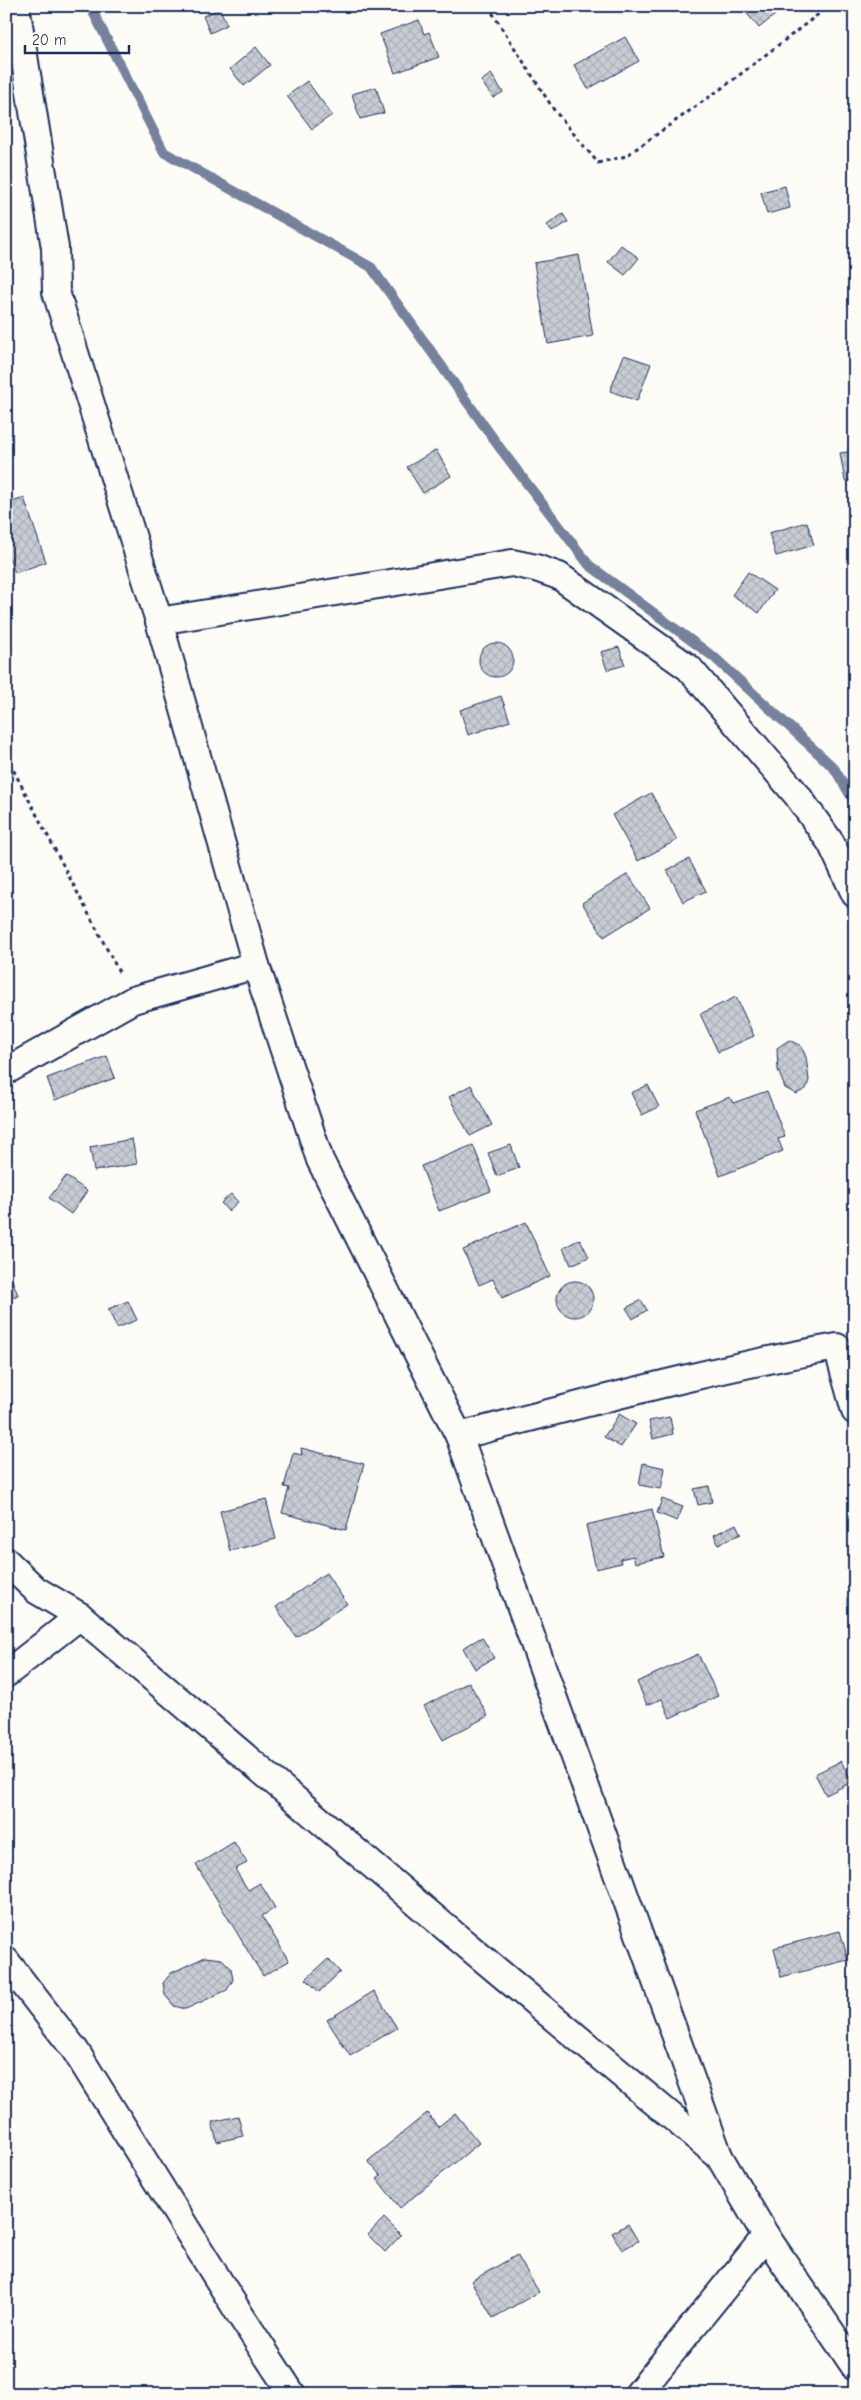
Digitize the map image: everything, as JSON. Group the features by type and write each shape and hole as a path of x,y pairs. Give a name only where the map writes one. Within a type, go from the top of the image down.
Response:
{"street":[{"path":"16,6 55,248 56,292 159,621 256,965 320,1160 459,1436 719,2156 766,2236 855,2368"},
{"path":"159,621 512,563 536,568 559,576 689,668 797,795 831,843 855,894"},
{"path":"6,1071 133,1000 256,965"},
{"path":"459,1436 715,1372 775,1358 837,1347 846,1348 855,1411"},
{"path":"6,1561 36,1590 80,1616 444,1927 719,2156"},
{"path":"6,1674 80,1616"},
{"path":"6,1961 75,2050 239,2313 292,2394"},
{"path":"638,2394 766,2236"}],"path":[{"path":"488,6 554,110 598,162 626,156 729,83 829,6"},
{"path":"6,756 133,1000"}],"building":[{"path":"749,6 767,6 775,15 759,28 744,10"},
{"path":"220,9 227,25 210,33 203,16"},
{"path":"419,20 424,34 429,32 439,57 395,73 380,34"},
{"path":"625,37 639,61 588,89 574,65"},
{"path":"256,47 270,65 244,86 230,69"},
{"path":"491,74 503,92 493,98 481,81"},
{"path":"307,81 332,115 312,129 287,96"},
{"path":"376,87 384,113 360,119 352,94"},
{"path":"785,186 790,208 767,214 761,192"},
{"path":"563,214 568,222 552,232 547,225"},
{"path":"621,245 639,258 625,275 608,262"},
{"path":"579,255 593,336 548,344 534,263"},
{"path":"624,355 651,364 637,401 610,391"},
{"path":"436,450 451,476 423,493 407,467"},
{"path":"855,451 855,480 845,481 840,453"},
{"path":"24,498 46,562 15,573 6,549 6,504"},
{"path":"807,522 814,545 776,556 769,533"},
{"path":"748,572 775,590 759,613 732,595"},
{"path":"496,643 508,648 513,660 508,672 496,677 484,672 479,660 484,648"},
{"path":"619,647 625,665 607,670 601,652"},
{"path":"501,696 510,721 468,735 460,710"},
{"path":"651,793 677,840 638,861 612,815"},
{"path":"689,859 706,891 683,902 667,870"},
{"path":"628,874 650,908 604,937 582,903"},
{"path":"736,997 754,1036 718,1052 700,1014"},
{"path":"789,1040 801,1046 806,1057 809,1080 806,1089 796,1094 785,1088 778,1070 777,1048"},
{"path":"107,1056 115,1078 55,1100 47,1078"},
{"path":"471,1085 492,1125 470,1136 449,1097"},
{"path":"648,1085 659,1107 642,1115 631,1093"},
{"path":"767,1091 785,1137 778,1139 783,1151 720,1176 695,1110 730,1097 733,1103"},
{"path":"132,1139 137,1164 94,1171 90,1147"},
{"path":"473,1145 491,1191 439,1211 421,1166"},
{"path":"511,1145 519,1168 497,1176 488,1153"},
{"path":"66,1176 87,1191 71,1214 49,1198"},
{"path":"231,1194 238,1202 228,1211 221,1203"},
{"path":"526,1222 550,1276 502,1298 493,1279 479,1285 463,1250"},
{"path":"580,1239 589,1257 571,1265 563,1248"},
{"path":"12,1280 18,1295 6,1300 6,1282"},
{"path":"575,1281 582,1282 588,1286 592,1292 592,1306 588,1312 582,1316 575,1317 568,1316 562,1312 558,1306 557,1299 558,1292 562,1286 568,1282"},
{"path":"641,1300 647,1310 633,1319 626,1308"},
{"path":"128,1301 137,1320 117,1328 108,1309"},
{"path":"619,1414 636,1424 621,1447 604,1437"},
{"path":"670,1417 673,1434 653,1439 649,1421"},
{"path":"301,1448 364,1464 346,1530 282,1513 289,1488 284,1487 293,1453 302,1455"},
{"path":"643,1463 665,1468 661,1489 639,1485"},
{"path":"709,1486 712,1502 698,1505 694,1489"},
{"path":"266,1499 276,1539 230,1551 220,1511"},
{"path":"662,1499 683,1507 677,1521 657,1513"},
{"path":"652,1509 664,1557 635,1563 633,1556 620,1559 621,1563 596,1569 586,1525"},
{"path":"736,1524 741,1534 718,1544 714,1535"},
{"path":"326,1573 347,1604 296,1637 276,1607"},
{"path":"482,1637 494,1658 475,1669 463,1648"},
{"path":"698,1654 718,1696 670,1718 662,1699 647,1705 637,1682"},
{"path":"469,1682 488,1716 443,1740 424,1706"},
{"path":"841,1761 852,1782 826,1795 815,1774"},
{"path":"234,1842 247,1863 235,1869 248,1890 260,1883 275,1908 262,1916 289,1961 263,1976 196,1865"},
{"path":"840,1931 848,1960 781,1977 774,1948"},
{"path":"205,1957 222,1959 231,1968 233,1980 227,1990 186,2009 174,2006 165,1995 163,1983 171,1973"},
{"path":"328,1959 340,1972 319,1992 306,1979"},
{"path":"374,1991 397,2028 350,2056 327,2020"},
{"path":"427,2113 438,2127 455,2113 479,2143 400,2208 377,2179 381,2176 368,2161"},
{"path":"238,2116 243,2136 217,2142 212,2122"},
{"path":"384,2218 401,2235 385,2252 368,2235"},
{"path":"628,2224 638,2241 622,2250 612,2233"},
{"path":"517,2255 539,2292 493,2318 471,2281"}],"waterway":[{"path":"90,6 164,152 371,267 500,448 589,565 715,658 834,768 855,803"}]}
